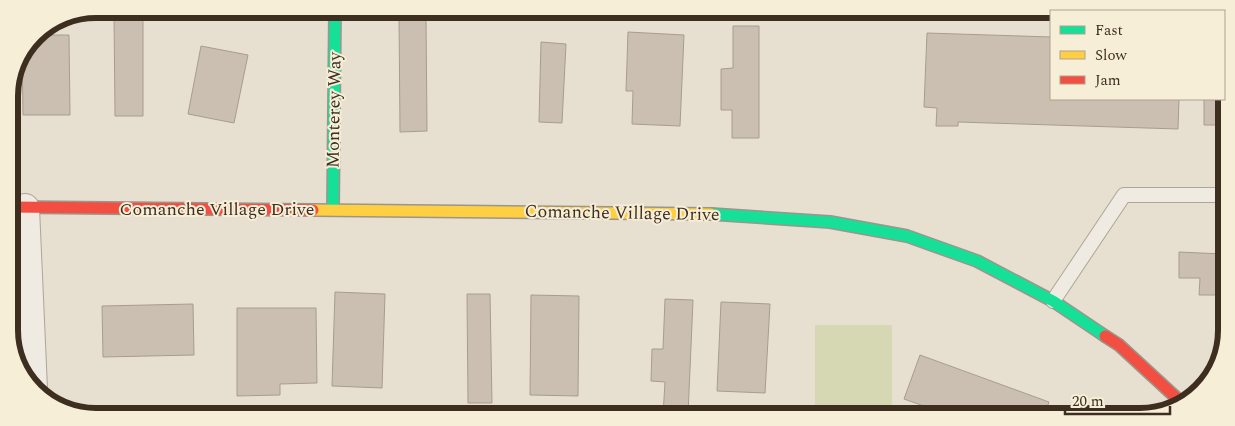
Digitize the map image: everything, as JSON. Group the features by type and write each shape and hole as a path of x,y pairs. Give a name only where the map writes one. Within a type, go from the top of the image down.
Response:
{"street":[{"name":"Monterey Way","path":"333,210 335,18"},
{"name":"Comanche Village Drive","path":"18,208 705,214 830,222 907,236 977,261 1052,301 1119,345 1175,400"},
{"path":"18,208 32,375"}],"lane":[{"path":"1052,301 1124,195 1218,195"}],"green space":[{"path":"815,325 892,325 892,408 815,408"}],"building":[{"path":"114,18 143,18 143,116 115,116"},
{"path":"399,18 426,18 427,131 400,132"},
{"path":"733,26 759,26 759,138 732,138 732,110 721,110 721,69 733,68"},
{"path":"628,32 684,35 680,126 632,124 633,91 626,91"},
{"path":"927,33 1050,37 1050,100 1179,100 1178,129 958,122 958,126 936,126 937,108 924,107"},
{"path":"47,35 69,35 70,115 23,115 22,70 26,61 34,48"},
{"path":"541,42 566,44 562,123 539,122"},
{"path":"201,46 248,55 234,123 188,114"},
{"path":"1204,100 1218,100 1218,125 1204,125"},
{"path":"1179,252 1218,254 1218,295 1199,295 1200,278 1179,278"},
{"path":"335,292 385,294 382,388 332,386"},
{"path":"467,294 490,294 492,403 468,403"},
{"path":"531,295 579,296 578,396 530,395"},
{"path":"665,299 693,300 688,408 663,408 665,382 651,381 652,349 663,349"},
{"path":"721,302 770,304 765,393 717,391"},
{"path":"193,304 194,355 103,357 102,306"},
{"path":"237,308 316,308 317,383 280,384 280,395 237,396"},
{"path":"920,355 1049,402 1047,408 929,408 904,399"}],"traffic: fast":[{"path":"333,209 335,18"},
{"path":"711,214 830,222 907,236 977,261 1053,301 1105,336"}],"traffic: slow":[{"path":"313,210 711,214"}],"traffic: jam":[{"path":"18,207 313,210"},
{"path":"1105,336 1119,345 1177,398"}]}
